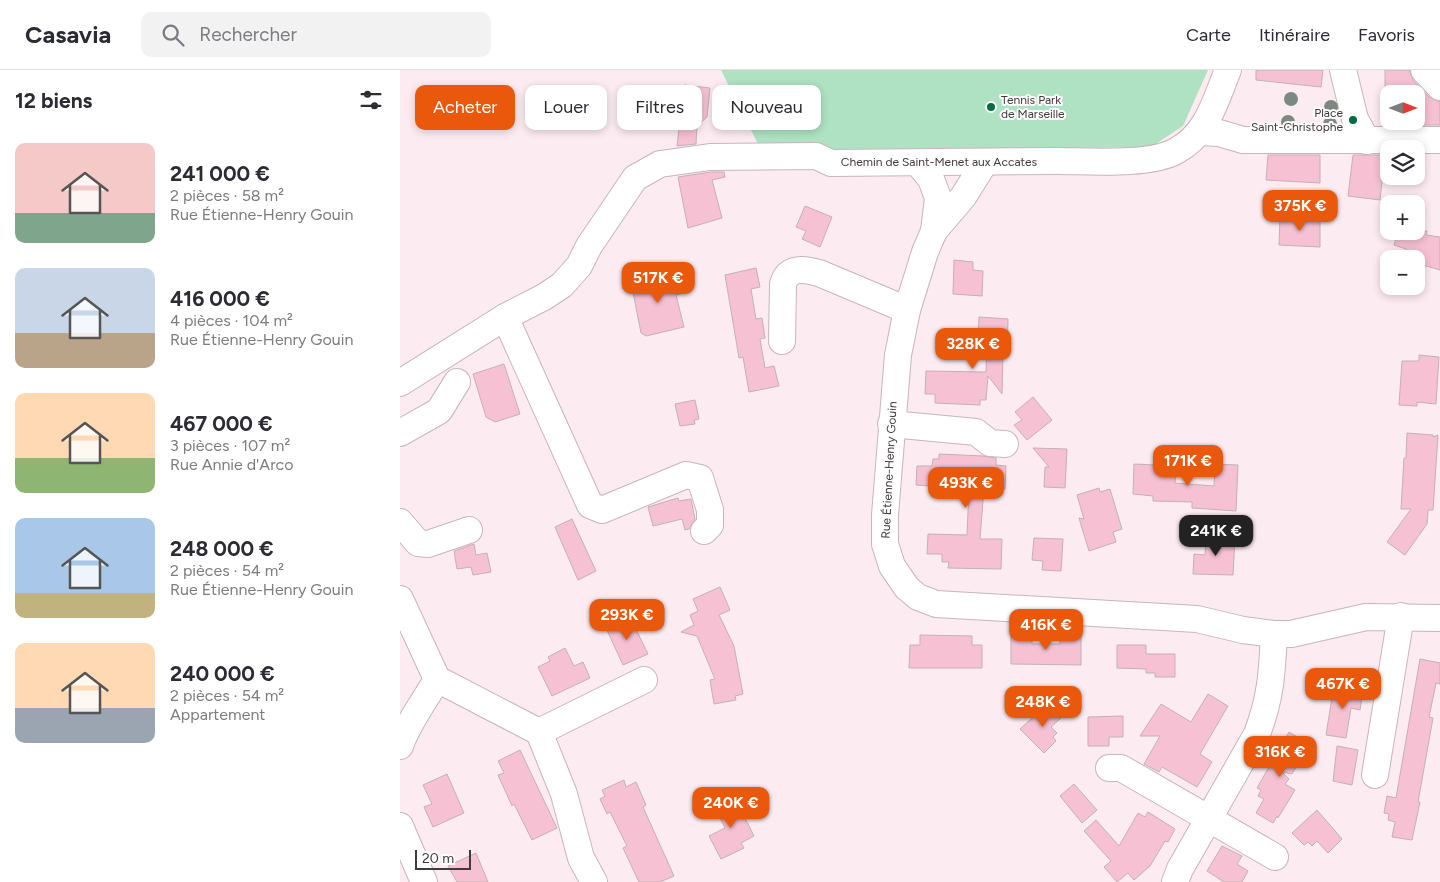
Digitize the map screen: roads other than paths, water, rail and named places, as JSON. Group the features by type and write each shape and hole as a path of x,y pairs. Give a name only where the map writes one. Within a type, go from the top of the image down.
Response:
{"street":[{"name":"Chemin de Saint-Menet aux Accates","path":"400,383 505,317 562,285 579,266 635,178 660,164 710,157 816,156 832,163 1094,161 1157,158 1176,151 1200,132 1214,110 1228,70"},
{"path":"1424,70 1440,87"},
{"path":"1341,140 1345,82"},
{"path":"1345,82 1354,119 1378,144"},
{"path":"1200,132 1219,132 1243,140 1341,140 1378,144 1440,140"},
{"path":"1425,156 1440,159"},
{"name":"Rue Étienne-Henry Gouin","path":"934,231 963,197 985,162"},
{"name":"Rue Étienne-Henry Gouin","path":"918,163 931,179 938,198 934,231 925,252 907,310 898,355 885,515 885,544 892,566 907,588 918,597 936,604 1197,619 1243,630 1274,634 1290,634 1366,617 1440,618"},
{"path":"782,341 783,284 785,278 794,270 806,269 820,273 907,310"},
{"path":"505,317 590,506 602,510 686,475 700,478 710,510 710,525 704,531"},
{"path":"400,433 439,411 458,382"},
{"path":"891,424 976,432 990,443 1005,444"},
{"path":"400,522 418,543 428,544 469,530"},
{"path":"400,599 437,679 539,732 564,794 581,858 594,882"},
{"path":"1375,776 1401,616"},
{"path":"1175,882 1180,869 1257,734 1266,710 1271,684 1274,634"},
{"path":"400,746 405,731 423,705 437,679"},
{"path":"539,732 644,680"},
{"path":"1109,768 1120,768 1275,857"},
{"path":"400,826 424,882"}],"place":[{"name":"Tennis Park de Marseille","path":"991,107"},
{"name":"Place Saint-Christophe","path":"1353,120"}]}
